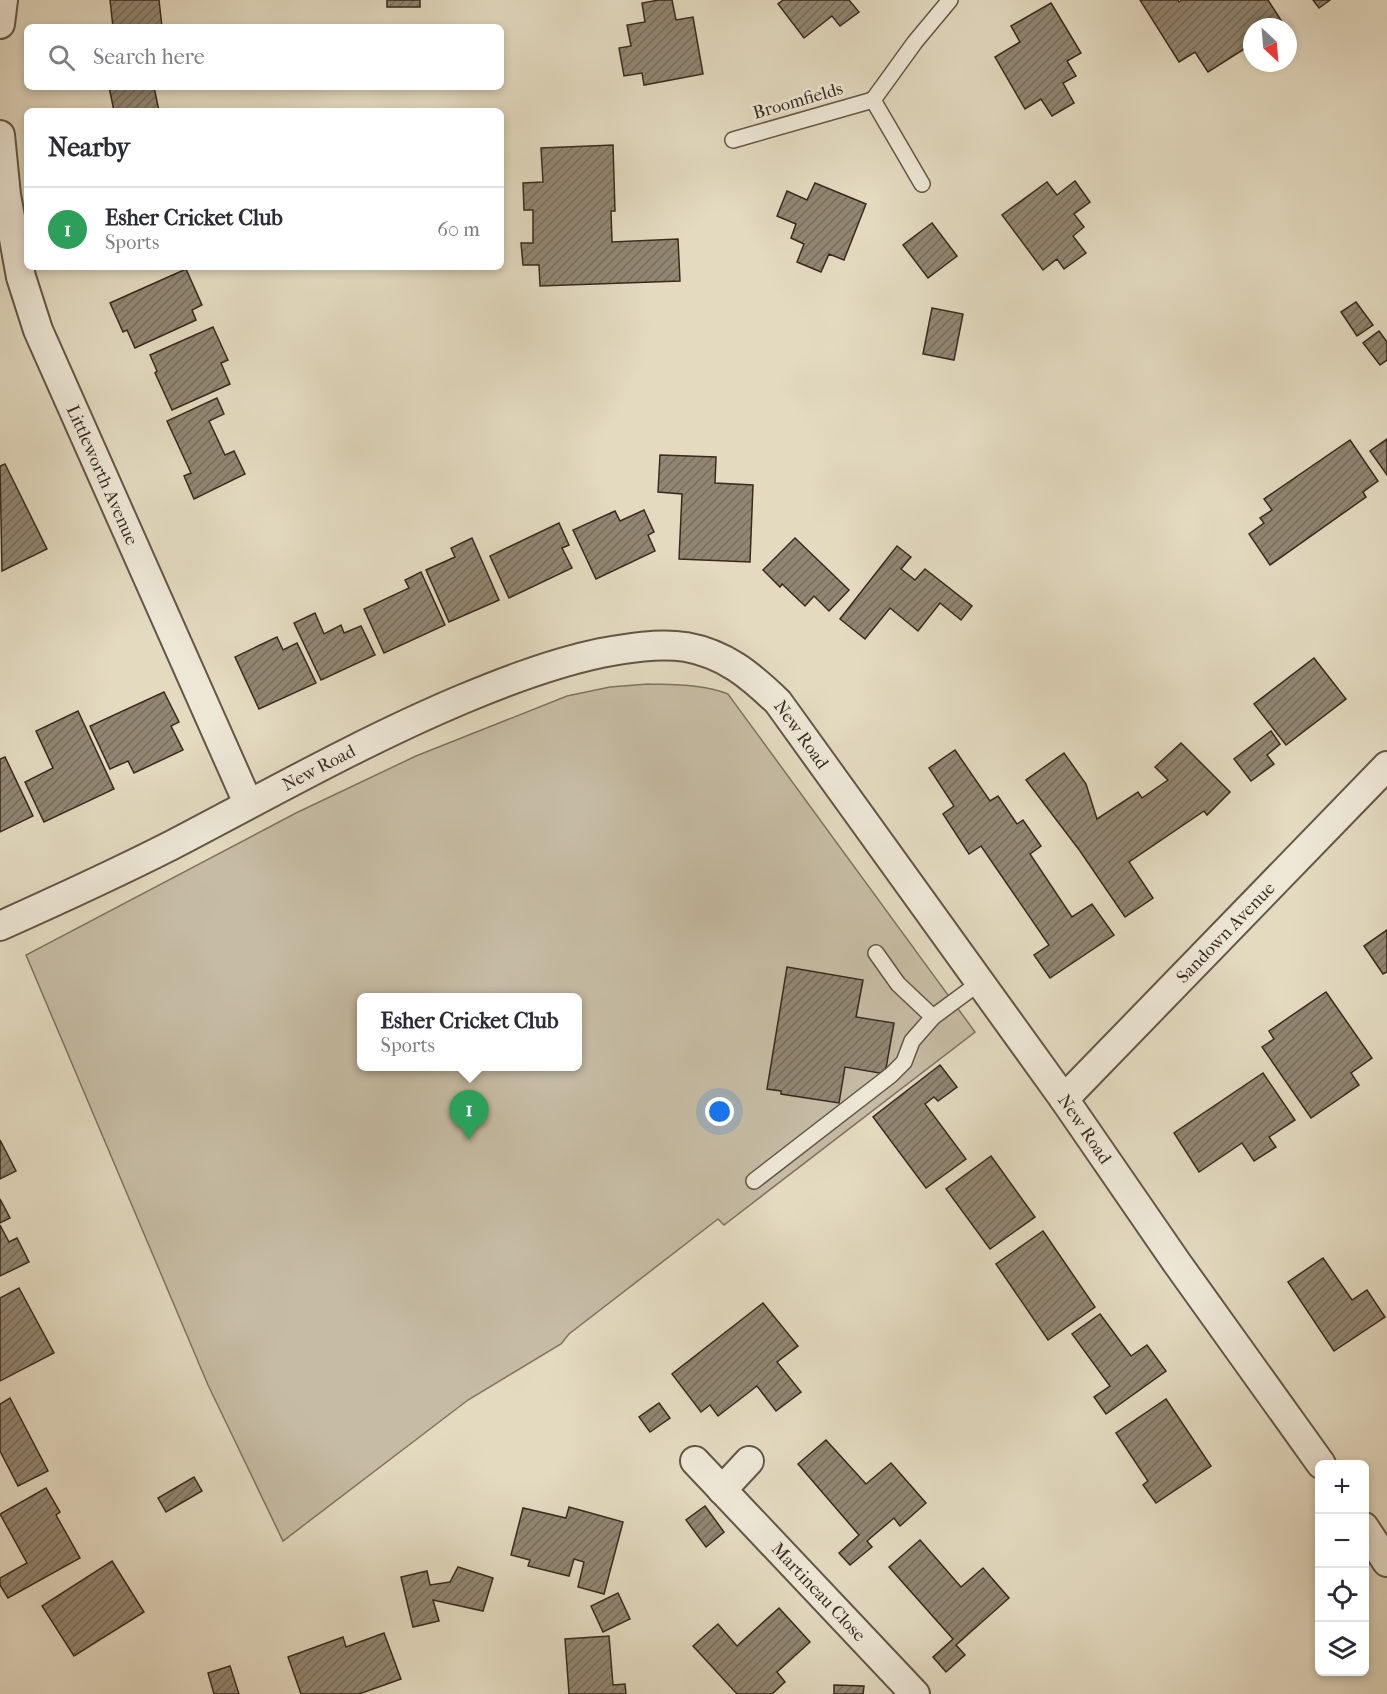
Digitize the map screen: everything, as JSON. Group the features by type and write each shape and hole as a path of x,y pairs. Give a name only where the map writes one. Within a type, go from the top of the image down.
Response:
{"street":[{"path":"0,24 3,0"},
{"name":"Littleworth Avenue","path":"0,135 6,195 21,277 38,330 248,803"},
{"name":"New Road","path":"0,927 162,849 248,803 424,716 534,671 576,658 650,646 686,647 720,656 753,677 778,702 1064,1099 1177,1263 1318,1460"},
{"name":"Sandown Avenue","path":"1064,1099 1387,766"},
{"name":"Martineau Close","path":"695,1461 915,1694"},
{"path":"722,1490 749,1461"},
{"path":"1369,1533 1387,1562"}],"lane":[{"path":"922,184 873,100 915,42 950,0"},
{"name":"Broomfields","path":"733,140 873,100"},
{"path":"876,953 898,984 933,1017"},
{"path":"754,1181 891,1075 904,1062 912,1041 933,1017 979,983"}],"shaded area":[{"path":"648,684 709,688 728,694 975,1032 724,1225 718,1219 569,1334 561,1344 468,1400 283,1541 208,1385 26,955 296,813 416,756 567,696 610,687"}],"building":[{"path":"110,0 159,0 162,24 113,24"},
{"path":"387,0 420,0 420,7 387,7"},
{"path":"672,0 676,20 693,17 703,74 644,85 642,73 624,76 619,48 631,46 627,25 645,22 642,3"},
{"path":"783,0 849,0 859,12 840,26 832,16 804,38 778,4"},
{"path":"1140,0 1178,0 1179,2 1182,0 1268,0 1280,18 1243,18 1243,50 1208,72 1195,52 1179,62"},
{"path":"1313,0 1330,0 1319,8"},
{"path":"1051,3 1081,53 1067,61 1076,76 1063,83 1074,103 1052,116 1041,99 1025,109 995,57 1020,42 1011,26"},
{"path":"110,90 155,90 158,108 113,108"},
{"path":"613,145 615,211 611,211 612,242 678,239 680,281 540,286 539,265 523,265 521,243 533,243 533,210 524,210 523,183 543,182 541,148"},
{"path":"1075,181 1090,202 1074,214 1084,227 1073,236 1086,253 1064,269 1057,259 1043,270 1002,215 1047,182 1057,195"},
{"path":"815,183 866,204 844,260 829,254 821,272 797,262 804,244 791,238 796,224 777,216 787,191 807,200"},
{"path":"932,223 957,256 928,278 903,245"},
{"path":"186,270 202,305 192,310 196,320 135,348 127,330 123,332 110,303"},
{"path":"1356,302 1373,325 1357,336 1341,312"},
{"path":"932,308 963,314 954,360 923,354"},
{"path":"213,327 228,360 221,363 230,384 172,410 155,373 157,371 150,355"},
{"path":"1379,331 1387,342 1387,360 1380,365 1363,343"},
{"path":"217,398 224,414 209,421 225,455 234,451 245,474 194,499 184,476 191,473 167,421"},
{"path":"1387,439 1387,475 1370,451"},
{"path":"1350,440 1378,481 1363,492 1366,497 1270,565 1249,534 1264,523 1260,518 1272,510 1264,499"},
{"path":"660,455 716,457 715,483 753,485 750,562 679,559 682,494 658,492"},
{"path":"5,464 47,549 2,571 0,466"},
{"path":"644,510 654,532 648,535 655,551 596,579 573,530 615,511 620,521"},
{"path":"559,523 569,545 562,548 572,568 509,598 490,556"},
{"path":"472,538 499,600 449,622 426,570 455,557 451,548"},
{"path":"795,538 849,590 829,611 814,596 805,606 782,584 780,587 763,570"},
{"path":"897,546 911,557 901,569 915,580 925,569 972,606 961,620 940,603 918,631 890,608 865,639 840,619"},
{"path":"421,572 445,625 384,653 364,609 409,588 405,580"},
{"path":"315,613 324,634 341,625 344,633 361,626 375,655 321,680 294,623"},
{"path":"277,637 283,650 297,643 316,683 259,709 235,657"},
{"path":"1314,658 1346,699 1286,745 1254,704"},
{"path":"164,692 179,722 171,726 183,750 134,773 128,761 110,769 90,726"},
{"path":"78,711 114,789 44,822 25,782 53,768 36,731"},
{"path":"1271,731 1280,744 1267,755 1274,764 1251,781 1234,759"},
{"path":"1181,743 1230,792 1207,815 1204,811 1129,862 1153,898 1125,917 1080,851 1026,780 1064,753 1086,784 1097,819 1138,792 1142,798 1168,780 1155,767"},
{"path":"955,750 990,801 998,796 1017,824 1023,820 1041,846 1030,854 1072,917 1092,904 1114,935 1050,978 1034,955 1049,945 981,846 969,854 943,814 954,806 929,768"},
{"path":"5,757 33,816 0,832 0,759"},
{"path":"1387,930 1387,972 1383,974 1364,946"},
{"path":"787,967 863,980 856,1017 894,1023 885,1074 845,1067 839,1103 781,1094 781,1091 767,1089"},
{"path":"1326,992 1372,1058 1351,1073 1359,1085 1311,1118 1262,1047 1274,1039 1269,1031"},
{"path":"940,1065 957,1087 938,1101 934,1097 925,1104 966,1159 926,1188 873,1117"},
{"path":"1263,1073 1295,1120 1269,1137 1276,1147 1254,1161 1242,1143 1199,1172 1174,1133"},
{"path":"0,1140 16,1171 0,1179"},
{"path":"991,1156 1035,1217 990,1249 946,1189"},
{"path":"0,1199 10,1218 0,1223"},
{"path":"0,1225 9,1242 17,1238 29,1262 0,1276"},
{"path":"1043,1231 1095,1307 1048,1340 996,1264"},
{"path":"1323,1258 1352,1300 1367,1290 1385,1317 1334,1351 1288,1282"},
{"path":"19,1288 54,1353 0,1381 0,1298"},
{"path":"763,1303 798,1346 777,1362 801,1392 776,1411 757,1386 718,1416 710,1405 701,1412 672,1374"},
{"path":"1100,1314 1131,1356 1147,1345 1166,1371 1106,1414 1094,1397 1110,1386 1072,1334"},
{"path":"10,1398 48,1471 18,1486 0,1451 0,1404"},
{"path":"1166,1399 1211,1466 1156,1503 1143,1485 1148,1481 1116,1433"},
{"path":"659,1403 670,1418 650,1432 639,1417"},
{"path":"826,1440 866,1484 891,1463 926,1503 900,1526 894,1518 867,1541 872,1547 850,1565 839,1553 859,1535 798,1464"},
{"path":"194,1477 202,1491 166,1512 158,1498"},
{"path":"46,1488 60,1512 56,1515 80,1558 8,1598 0,1585 0,1578 27,1563 0,1514"},
{"path":"705,1506 724,1532 706,1547 686,1520"},
{"path":"569,1507 623,1522 604,1594 578,1587 584,1562 574,1559 569,1576 528,1566 530,1560 511,1555 523,1508 566,1518"},
{"path":"920,1540 961,1587 983,1568 1009,1598 956,1645 965,1655 946,1672 933,1657 953,1639 889,1567"},
{"path":"112,1561 144,1612 74,1656 42,1606"},
{"path":"458,1567 493,1578 483,1611 433,1600 439,1621 413,1627 401,1577 427,1571 430,1585 450,1582"},
{"path":"618,1593 630,1619 603,1632 591,1606"},
{"path":"779,1608 810,1642 777,1672 785,1682 772,1694 737,1694 693,1646 718,1624 737,1646"},
{"path":"384,1633 401,1679 359,1694 301,1694 288,1657 343,1637 346,1647"},
{"path":"609,1636 613,1685 625,1684 626,1694 569,1694 565,1639"},
{"path":"230,1666 239,1694 214,1694 208,1673"},
{"path":"834,1685 864,1686 863,1694 834,1694"}],"place":[{"name":"Esher Cricket Club","path":"469,1140"}]}
